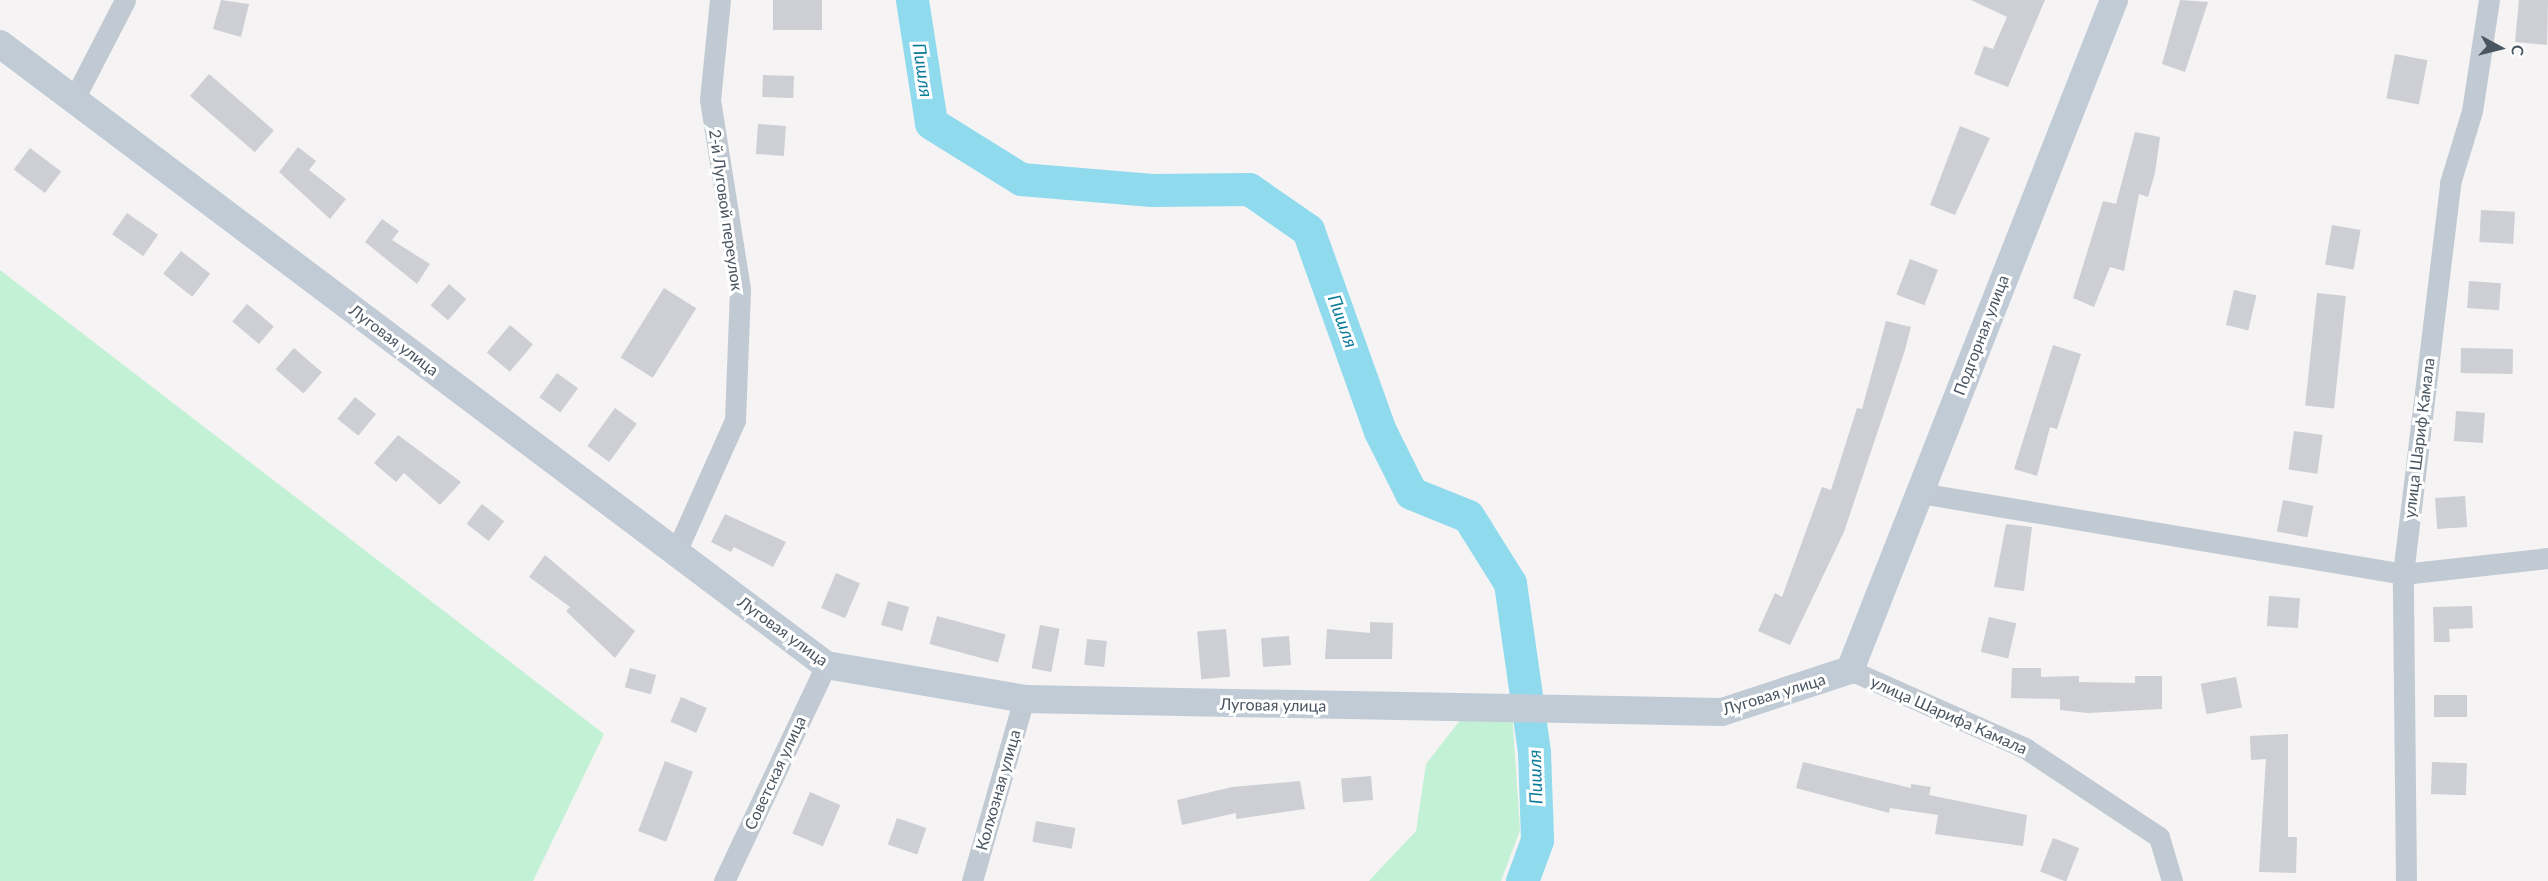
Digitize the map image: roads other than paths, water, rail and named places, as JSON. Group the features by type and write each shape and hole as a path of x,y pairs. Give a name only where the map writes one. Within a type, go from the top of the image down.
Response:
{"street":[{"path":"74,99 125,0"},
{"name":"2-й Луговой переулок","path":"676,552 735,420 740,289 710,100 720,0"},
{"name":"Подгорная улица","path":"1850,670 2114,0"},
{"name":"улица Шариф Камала","path":"2406,881 2403,574 2450,183 2472,111 2489,0"},
{"name":"Луговая улица","path":"0,44 826,665 1024,699 1555,712 1722,712 1850,670"},
{"path":"1920,493 2403,574 2548,558"},
{"name":"Советская улица","path":"724,881 826,665"},
{"name":"улица Шарифа Камала","path":"1850,670 2025,748 2159,837 2172,881"},
{"name":"Колхозная улица","path":"972,881 1024,699"}],"waterway":[{"name":"Пишля","path":"912,0 931,123 1021,179 1152,190 1249,189 1308,230 1380,431 1411,493 1468,516 1510,583 1534,752 1537,840 1522,881"}]}
